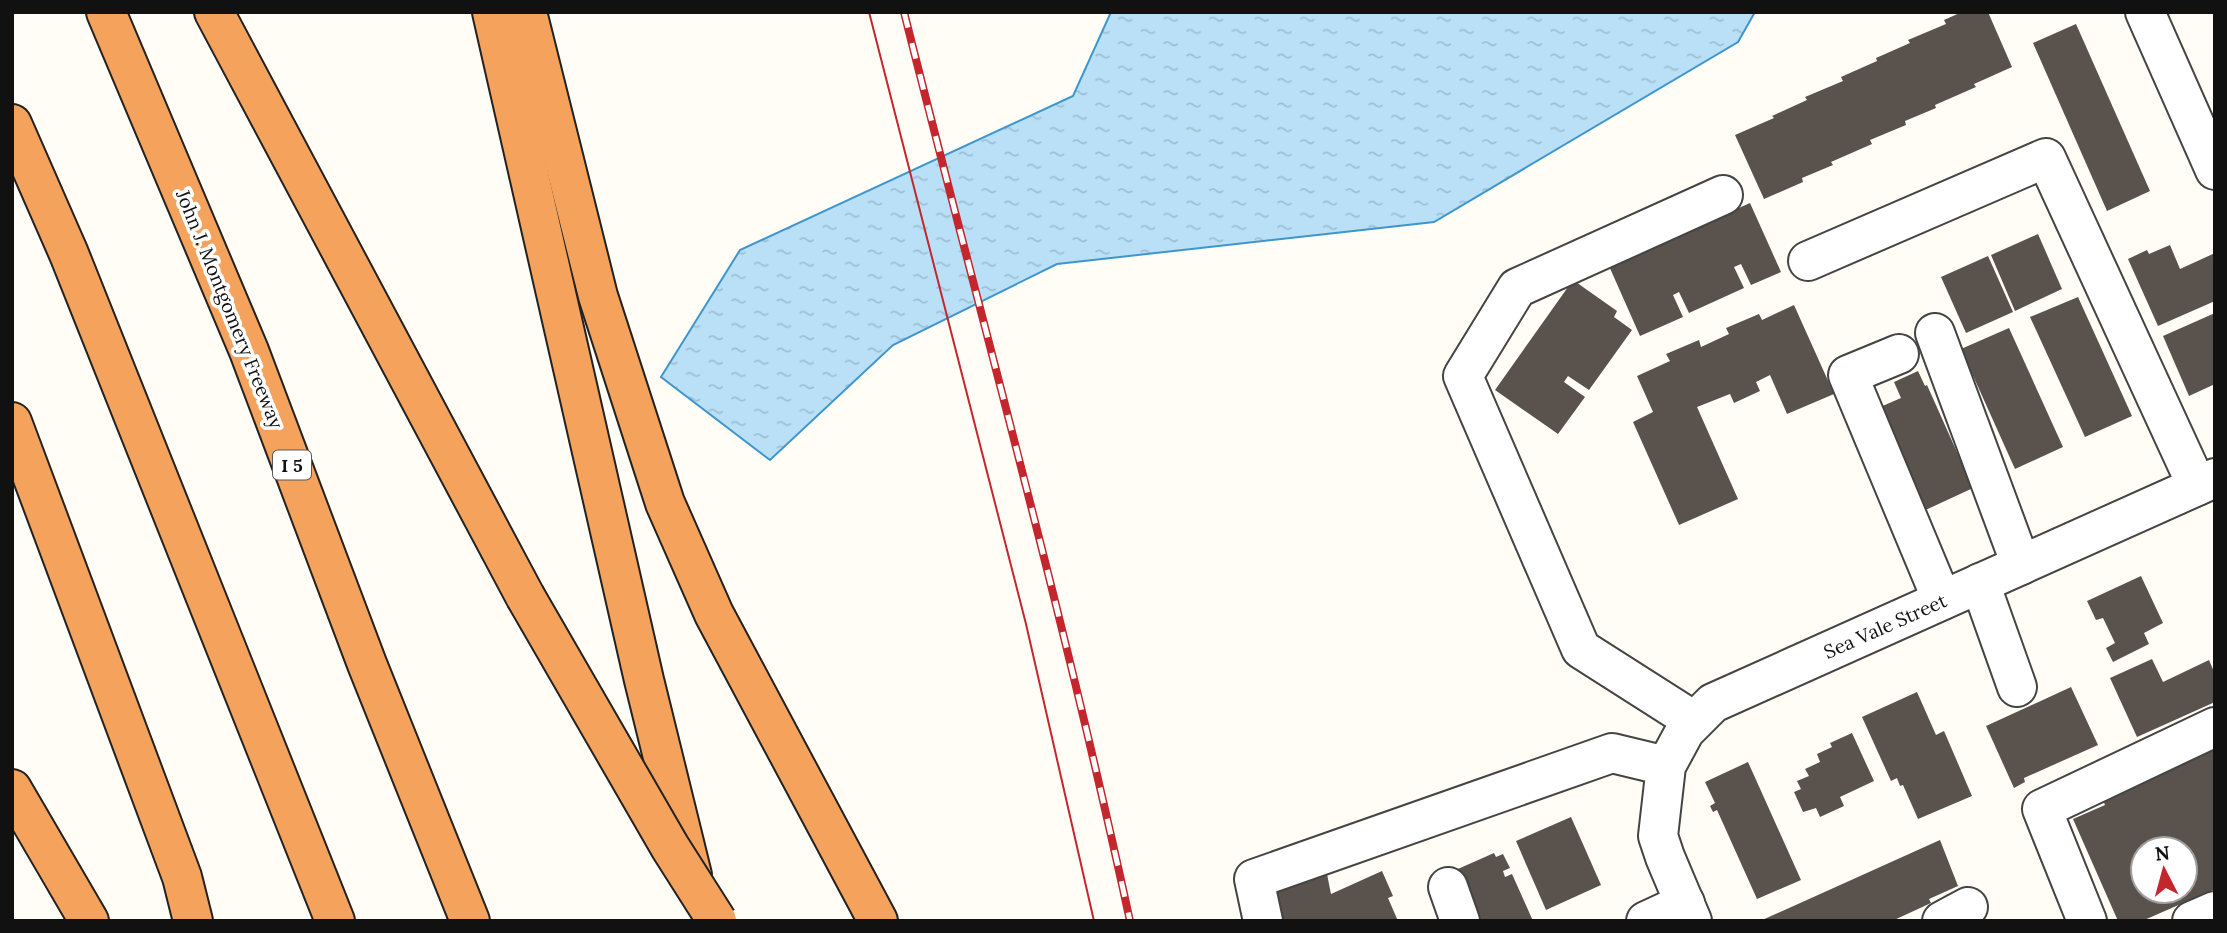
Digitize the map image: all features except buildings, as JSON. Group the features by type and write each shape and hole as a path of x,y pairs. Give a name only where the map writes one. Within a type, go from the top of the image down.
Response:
{"highway":[{"name":"John J. Montgomery Freeway","path":"106,12 249,351 367,664 470,921"},
{"path":"214,12 525,596 670,847 718,921"},
{"path":"492,12 644,680 703,921"},
{"path":"527,12 598,296 665,503 713,614 878,921"},
{"path":"12,124 69,254 335,921"},
{"path":"12,422 182,877 193,921"},
{"path":"12,789 89,921"}],"street":[{"path":"2145,12 2215,170"},
{"path":"1808,261 2046,158 2206,482"},
{"path":"1694,722 1581,649 1463,376 1517,288 1723,195"},
{"path":"1935,333 2021,565"},
{"path":"1899,354 1848,375 1942,600"},
{"name":"Sea Vale Street","path":"1688,912 1664,857 1658,836 1666,766 1685,731 1713,703 2206,482"},
{"path":"1980,583 2017,687"},
{"path":"2087,921 2042,809 2215,727"},
{"path":"1263,921 1255,879 1612,753 1666,766"},
{"path":"2192,921 2215,911"},
{"path":"1646,921 1688,912"}],"water":[{"path":"1111,12 1755,12 1738,42 1434,222 1057,264 893,345 770,460 661,377 740,250 1073,96"}],"tram line":[{"path":"869,12 1026,624 1094,921"}],"railway":[{"path":"904,12 1050,579 1130,921"}]}
